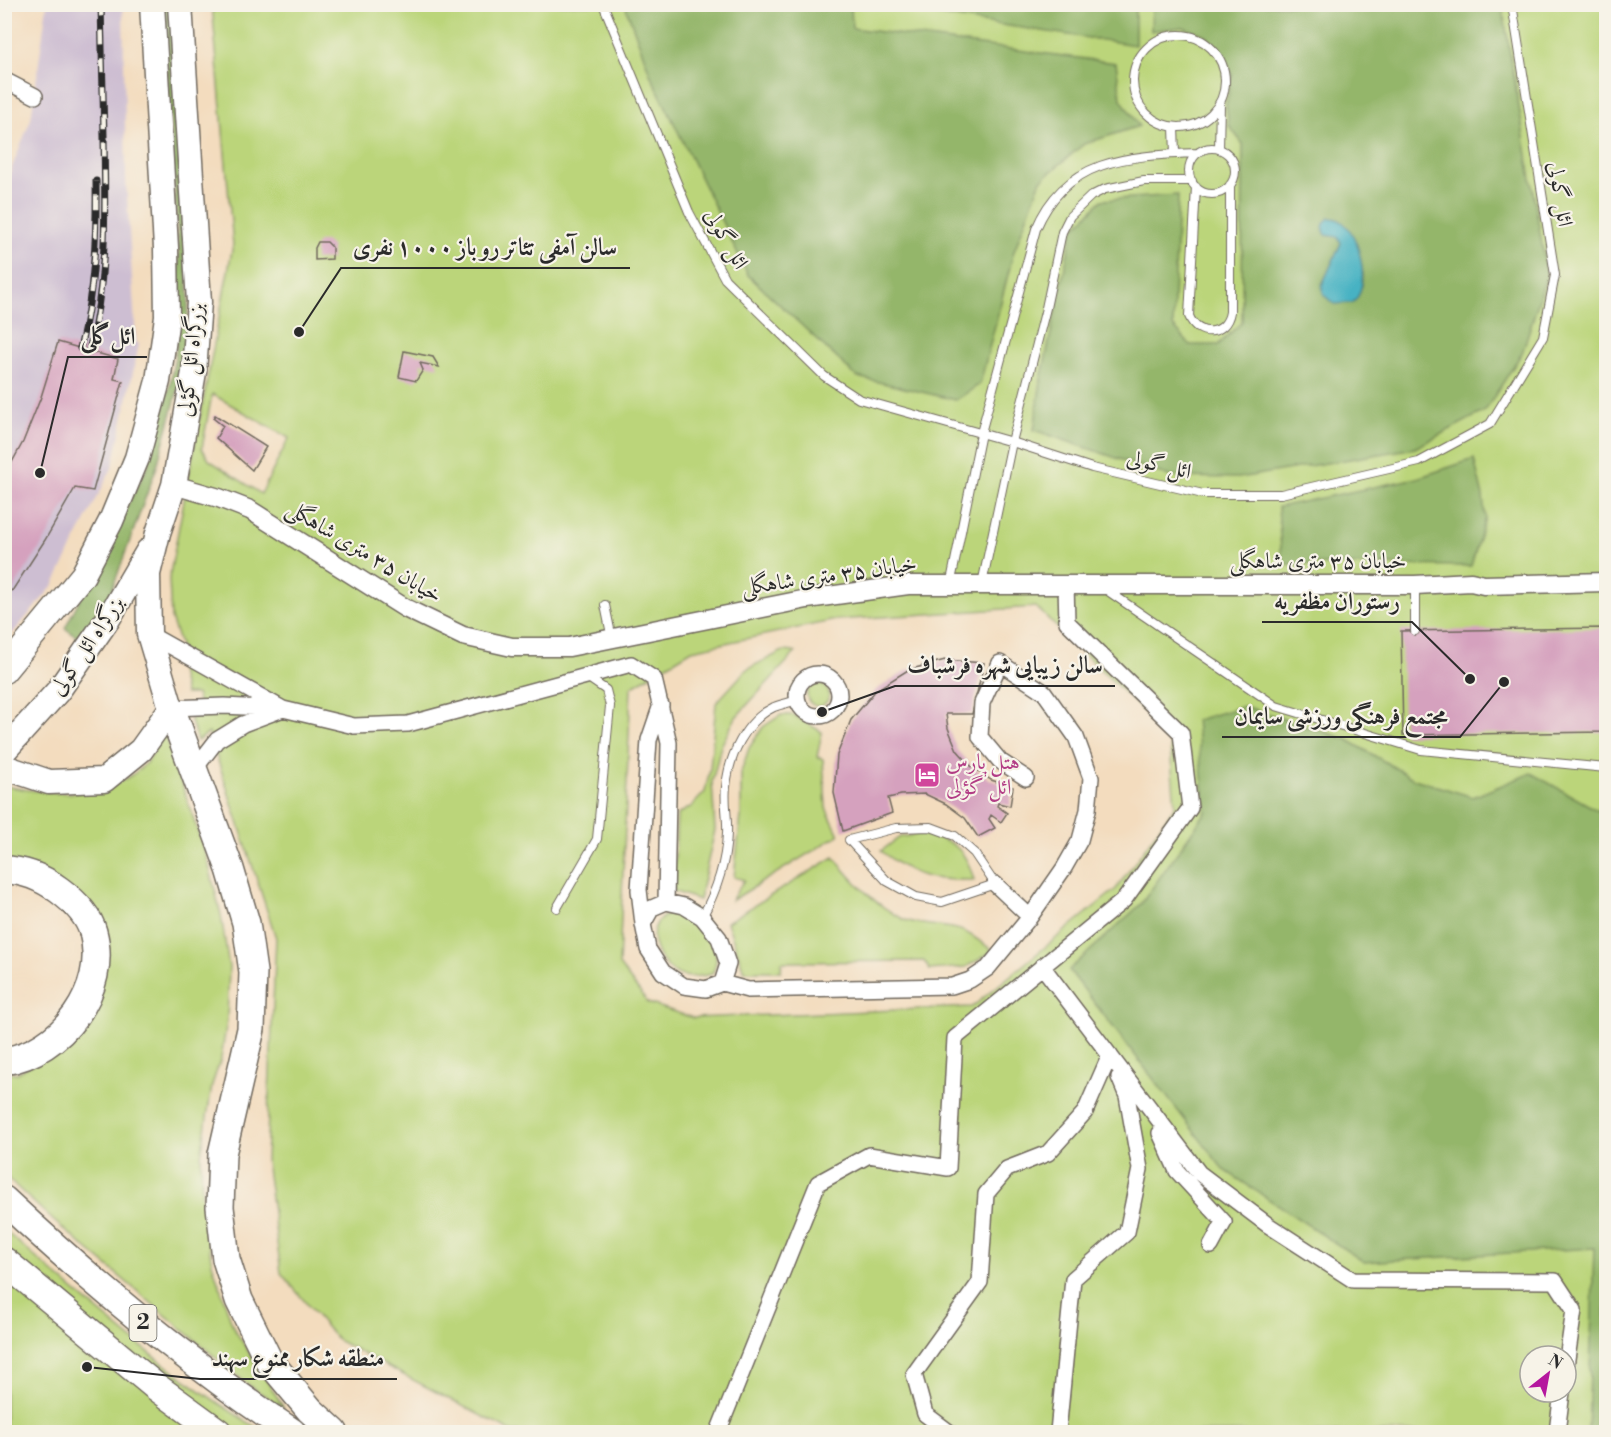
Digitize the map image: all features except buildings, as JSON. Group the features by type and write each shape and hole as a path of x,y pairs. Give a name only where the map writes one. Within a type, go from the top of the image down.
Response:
{"highway":[{"name":"بزرگراه ائل گؤلی","path":"4,671 83,575 111,521 137,458 158,381 167,317 166,248 152,4"},
{"name":"بزرگراه ائل گؤلی","path":"171,708 149,634 148,574 158,533 174,485 194,372 199,302 180,4"},
{"name":"بزرگراه ائل گولی","path":"4,751 58,691 108,619 158,533"},
{"path":"4,767 49,782 104,780 141,750 171,708"},
{"path":"171,708 230,869 246,923 253,972 251,1029 222,1154 220,1208 226,1259 239,1300 269,1361 310,1410 334,1432"},
{"path":"4,870 14,870 48,881 78,904 93,932 95,963 87,995 71,1022 50,1044 16,1059 4,1061"},
{"name":"2","path":"4,1200 140,1321 197,1365 292,1432"},
{"name":"2","path":"4,1262 155,1386 214,1430"}],"street":[{"path":"4,80 35,96"},
{"name":"خیابان ۳۵ متری شاهگلی","path":"174,485 250,510 405,608 463,636 512,647 569,647 807,599 908,585 1415,585 1471,582 1484,585 1606,582"},
{"path":"718,1432 818,1183 869,1155 948,1168 955,1038 1124,900 1190,808 1181,733 1067,622 1066,585"},
{"path":"149,634 283,709"},
{"path":"661,705 649,740 639,890 648,949 663,972 684,986 706,989 722,983 748,990 952,986 970,980 988,968 1030,917 1064,868 1080,840 1088,810 1091,778 1076,737 1044,692 999,663 982,703 980,736 999,761 1026,778"},
{"path":"171,708 224,706 283,709 354,726 408,724 631,664 654,679 669,743 666,902"},
{"path":"194,771 218,740 243,724 283,709"},
{"path":"995,884 1030,917"},
{"path":"643,924 652,908 666,902 684,906 702,917 719,938 728,964 722,983"},
{"path":"1042,966 1199,1173 1268,1225 1353,1280 1555,1281 1574,1310 1569,1344"},
{"path":"949,1432 925,1414 914,1374 980,1282 986,1194 1007,1168 1048,1153 1085,1112 1110,1055"},
{"path":"1058,1432 1073,1279 1127,1233 1140,1169 1127,1096 1110,1055"},
{"path":"1145,1102 1177,1171 1224,1222 1211,1246"},
{"path":"1557,1432 1560,1404"}],"lane":[{"name":"ائل گولی","path":"603,4 689,212 725,279 824,376 859,399 1012,442 1092,468 1203,494 1281,494 1419,462 1490,424 1543,337 1555,275 1512,4"},
{"path":"1219,149 1220,103 1225,88 1225,73 1219,58 1210,46 1196,38 1181,34 1165,37 1153,42 1136,64 1133,78 1134,92 1140,105 1149,116 1161,123 1174,127 1200,122 1212,114 1220,103"},
{"path":"1174,127 1176,154"},
{"path":"950,586 981,433 1036,229 1049,202 1074,179 1089,169 1121,159 1219,149 1234,164 1233,179 1224,190 1210,194 1194,184 1144,181 1105,189 1091,196 1070,216 1062,232 1046,308 1012,442 982,585"},
{"path":"1197,153 1189,166 1194,184 1189,316 1196,327 1208,332 1221,329 1226,324 1230,312 1230,185"},
{"path":"1098,585 1276,706 1421,750 1606,768"},
{"path":"1415,585 1415,631"},
{"path":"605,605 612,639"},
{"path":"557,908 597,839 610,706 606,690 586,676"},
{"path":"702,917 713,897 721,868 727,833 725,788 731,759 747,729 773,708 797,700"},
{"path":"931,827 955,836 975,853 995,884 942,902 916,897 887,881 849,840 896,828 931,827"}],"shaded area":[{"path":"47,5 123,5 126,180 136,342 139,344 113,466 53,586 5,642 5,185 31,119"}],"green space":[{"path":"162,5 171,5 189,297 185,352 179,386 157,466 106,606 81,640 65,628 148,465 170,385 176,350 179,252"},
{"path":"212,5 1606,5 1606,1432 512,1432 337,1340 281,1273 266,1160 276,938 209,733 197,741 190,718 203,717 196,694 185,694 179,667 189,672 171,618 169,579 233,245","holes":["212,394 289,438 261,494 209,460 202,448","1036,607 1169,736 1175,806 1116,889 972,1007 693,1018 648,1003 619,965 631,687 692,650 836,620"]},
{"path":"625,5 851,5 852,28 1116,63 1121,99 1139,126 1084,144 1041,180 1014,251 980,384 956,400 857,377 748,275 651,76"},
{"path":"869,5 1135,5 1135,45"},
{"path":"1152,5 1502,5 1547,275 1522,353 1485,411 1415,448 1239,478 1172,477 1034,430 1041,380 1073,229 1102,200 1178,195 1173,326 1190,345 1218,345 1242,322 1243,144 1229,126 1226,105 1232,75 1223,52 1205,35 1183,27 1151,31","holes":["1350,231 1363,273 1362,286 1322,285 1341,243 1339,237"]},
{"path":"1474,459 1483,496 1485,518 1471,566 1282,564 1278,507 1417,478"},
{"path":"783,651 796,652 736,717 721,746 712,782 715,830 699,900 673,891 677,815 692,806 705,792 710,769 716,703 747,669"},
{"path":"818,684 826,687 829,695 826,703 818,706 810,703 807,695 810,687"},
{"path":"1244,706 1346,739 1414,779 1473,797 1531,773 1606,815 1606,1432 1588,1432 1594,1248 1364,1262 1223,1169 1069,970 1141,904 1206,812 1196,720"},
{"path":"781,715 794,715 822,732 817,757 823,759 826,808 839,835 731,901 744,880 734,877 741,816 741,772 749,748 763,727"},
{"path":"164,732 207,858 221,915 229,967 227,1021 221,1058 212,1085 201,1156 202,1207 212,1263 233,1327 284,1408 251,1387 54,1221 5,1176 5,1072 17,1073 63,1046 99,921 5,858 4,786 76,793 111,786 127,778 145,764"},
{"path":"920,834 941,839 956,846 966,860 974,880 946,880 924,876 904,867 881,851 900,837"},
{"path":"834,857 865,892 883,907 903,919 963,931 994,951 966,967 930,970 924,961 782,962 781,971 744,971 727,922"},
{"path":"671,913 699,929 712,944 716,953 716,963 712,974 683,976 674,972 659,956 653,936 655,927 661,919"},
{"path":"4,1230 98,1311 162,1362 195,1387 264,1432 5,1432"}],"water":[{"path":"1329,218 1339,220 1348,228 1358,249 1362,274 1361,286 1358,296 1352,303 1334,304 1324,295 1322,285 1341,243 1338,237 1325,233 1324,224"}],"railway":[{"path":"89,351 100,298 105,218 101,4"},
{"path":"80,348 89,307 94,266 96,181"}],"place":[{"name":"سالن آمفی تئاتر رو باز ۱۰۰۰ نفری","path":"299,332"},
{"name":"ائل‌گلی","path":"40,473"},
{"name":"رستوران مظفریه","path":"1470,679"},
{"name":"مجتمع فرهنگی ورزشی سایمان","path":"1504,682"},
{"name":"سالن زیبایی شهره فرشباف","path":"822,712"},
{"name":"هتل پارس ائل گؤلی","path":"927,775"},
{"name":"منطقه شکار ممنوع سهند","path":"87,1367"}]}
